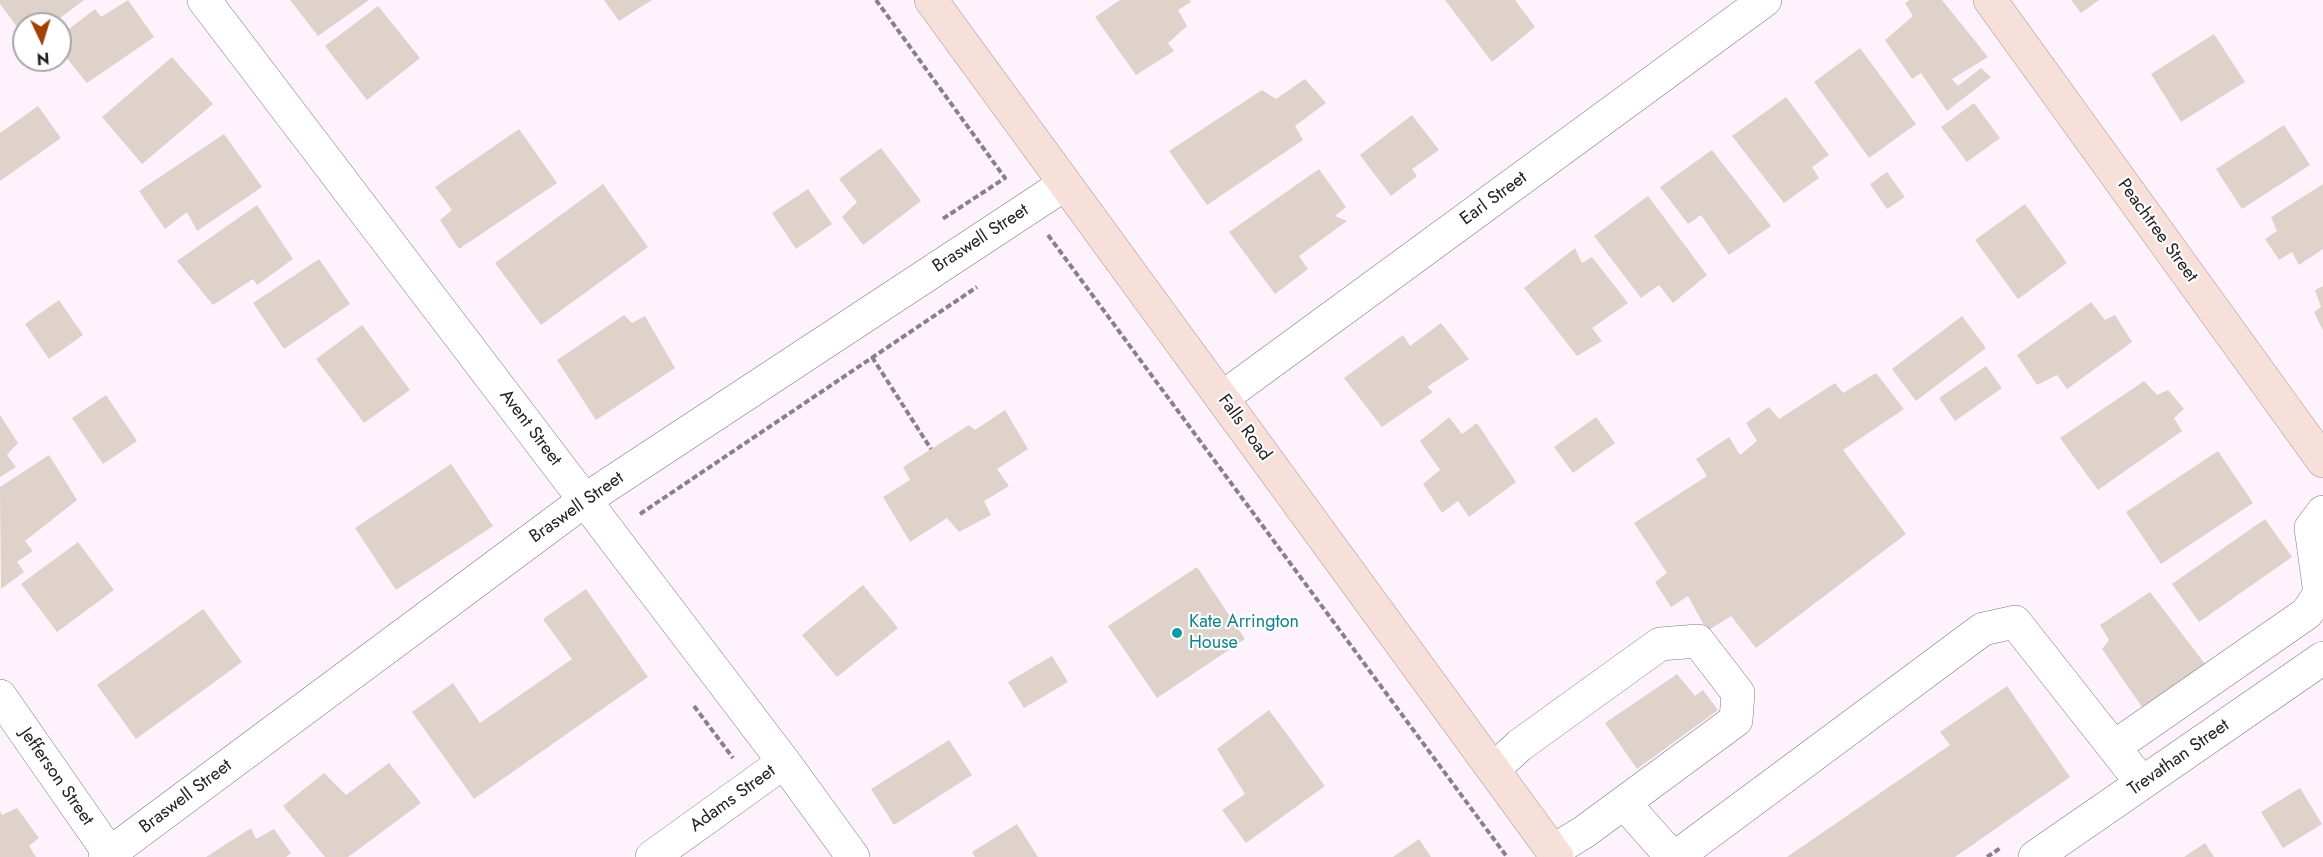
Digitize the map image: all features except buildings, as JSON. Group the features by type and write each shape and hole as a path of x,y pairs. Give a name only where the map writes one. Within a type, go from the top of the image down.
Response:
{"main road":[{"name":"Falls Road","path":"931,0 1555,854"},
{"name":"Peachtree Street","path":"1990,0 2323,461"}],"street":[{"name":"Avent Street","path":"204,0 784,762 853,857"},
{"name":"Earl Street","path":"1222,398 1765,0"},
{"name":"Braswell Street","path":"109,856 585,500 1065,184"},
{"path":"2114,747 2307,613 2320,593 2311,528 2323,512"},
{"path":"1624,803 1674,857 1983,629 2015,622 2142,783"},
{"path":"1494,769 1520,745 1660,644 1698,642 1738,693 1736,720 1555,854"},
{"name":"Trevathan Street","path":"2036,857 2323,658"},
{"path":"2216,676 2242,714"},
{"name":"Jefferson Street","path":"0,696 109,856"},
{"name":"Adams Street","path":"652,857 784,762"}],"path":[{"path":"876,0 1507,857"},
{"path":"937,223 1005,178"},
{"path":"1040,245 1050,238"},
{"path":"636,516 981,284"},
{"path":"872,357 931,449"}],"place":[{"name":"Kate Arrington House","path":"1177,633"}]}
